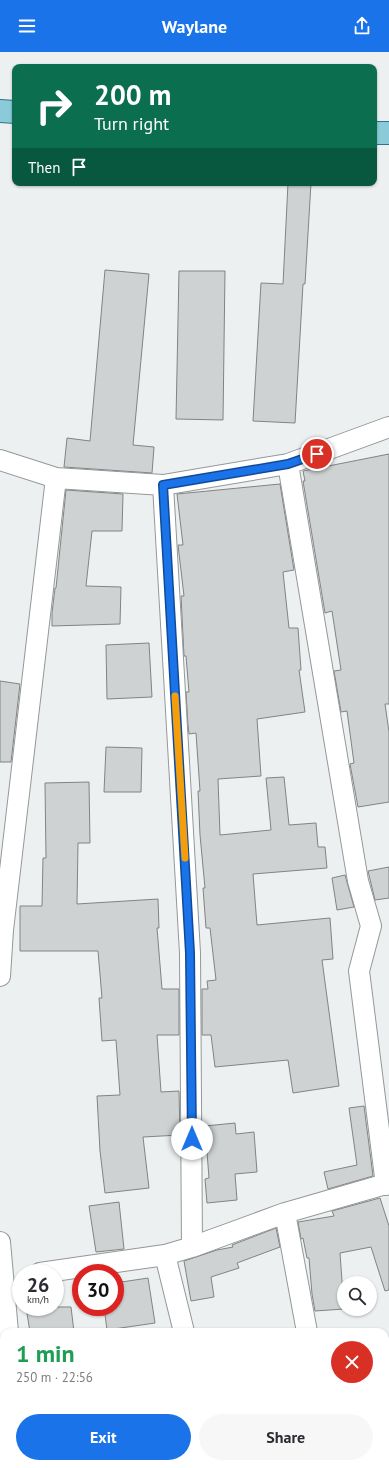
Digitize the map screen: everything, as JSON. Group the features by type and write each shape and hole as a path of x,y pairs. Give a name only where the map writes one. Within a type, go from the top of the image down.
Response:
{"main road":[{"path":"0,111 12,112"},
{"path":"377,133 389,133"}],"street":[{"path":"0,460 56,478 163,485 288,464 389,427"},
{"path":"64,1270 165,1255 192,1247 286,1213 388,1184 359,971 371,926 358,881 288,464"},
{"path":"0,976 3,930 56,478"},
{"path":"163,485 190,953 192,1247"},
{"path":"286,1213 306,1328"},
{"path":"0,1242 8,1277 8,1328"},
{"path":"165,1255 183,1328"}],"building":[{"path":"288,186 311,186 305,284 303,284 295,423 253,421 261,283 283,284"},
{"path":"105,270 149,274 133,445 154,447 152,473 64,467 67,438 90,441"},
{"path":"179,271 225,271 223,420 176,419"},
{"path":"389,454 389,704 385,704 389,732 389,802 358,807 350,764 354,763 347,711 341,712 334,671 341,670 332,611 325,613 303,481 305,481 303,471"},
{"path":"280,484 294,570 283,572 289,628 298,628 301,670 299,670 305,712 257,719 261,776 218,779 220,835 271,830 266,778 284,777 289,825 316,823 318,847 325,847 327,868 253,874 257,925 330,918 333,959 322,960 339,1086 293,1093 288,1060 215,1067 211,1035 202,1035 202,989 208,989 207,981 216,980 210,928 206,928 203,888 205,888 200,835 198,791 200,791 196,733 189,734 188,725 186,692 189,692 186,656 184,656 181,596 184,596 178,545 183,545 177,494"},
{"path":"66,490 123,494 122,531 92,531 86,586 121,587 120,624 52,626 52,613"},
{"path":"149,643 152,697 107,699 106,645"},
{"path":"0,681 20,684 11,762 0,762"},
{"path":"106,747 142,748 141,792 104,792"},
{"path":"89,782 90,843 78,843 77,904 158,899 159,928 157,928 162,989 179,989 179,1035 157,1035 161,1092 179,1091 180,1135 143,1137 149,1188 105,1193 100,1151 97,1096 120,1095 116,1040 102,1041 99,998 102,998 98,951 20,951 20,906 42,906 43,858 46,858 45,783"},
{"path":"389,867 389,898 375,900 368,871"},
{"path":"345,875 354,907 337,910 332,878"},
{"path":"364,1106 373,1176 328,1189 324,1172 357,1165 349,1108"},
{"path":"235,1123 236,1134 254,1132 257,1172 235,1174 237,1200 207,1203 205,1179 209,1178 205,1126"},
{"path":"380,1198 389,1226 389,1290 385,1291 371,1247 340,1253 342,1276 337,1276 337,1309 315,1311 309,1258 307,1258 303,1238 301,1239 298,1222 334,1216 332,1211"},
{"path":"119,1202 124,1249 96,1252 89,1206"},
{"path":"276,1228 280,1247 237,1263 239,1268 211,1277 214,1297 191,1301 184,1261 217,1250 233,1247 232,1245"},
{"path":"148,1278 155,1323 121,1328 107,1328 105,1316 124,1316 124,1282"},
{"path":"64,1307 71,1307 74,1328 29,1328 27,1316 64,1316"}],"slow traffic":[{"path":"175,696 185,858"}],"route":[{"path":"192,1139 190,953 163,485 288,464 317,454"}]}
